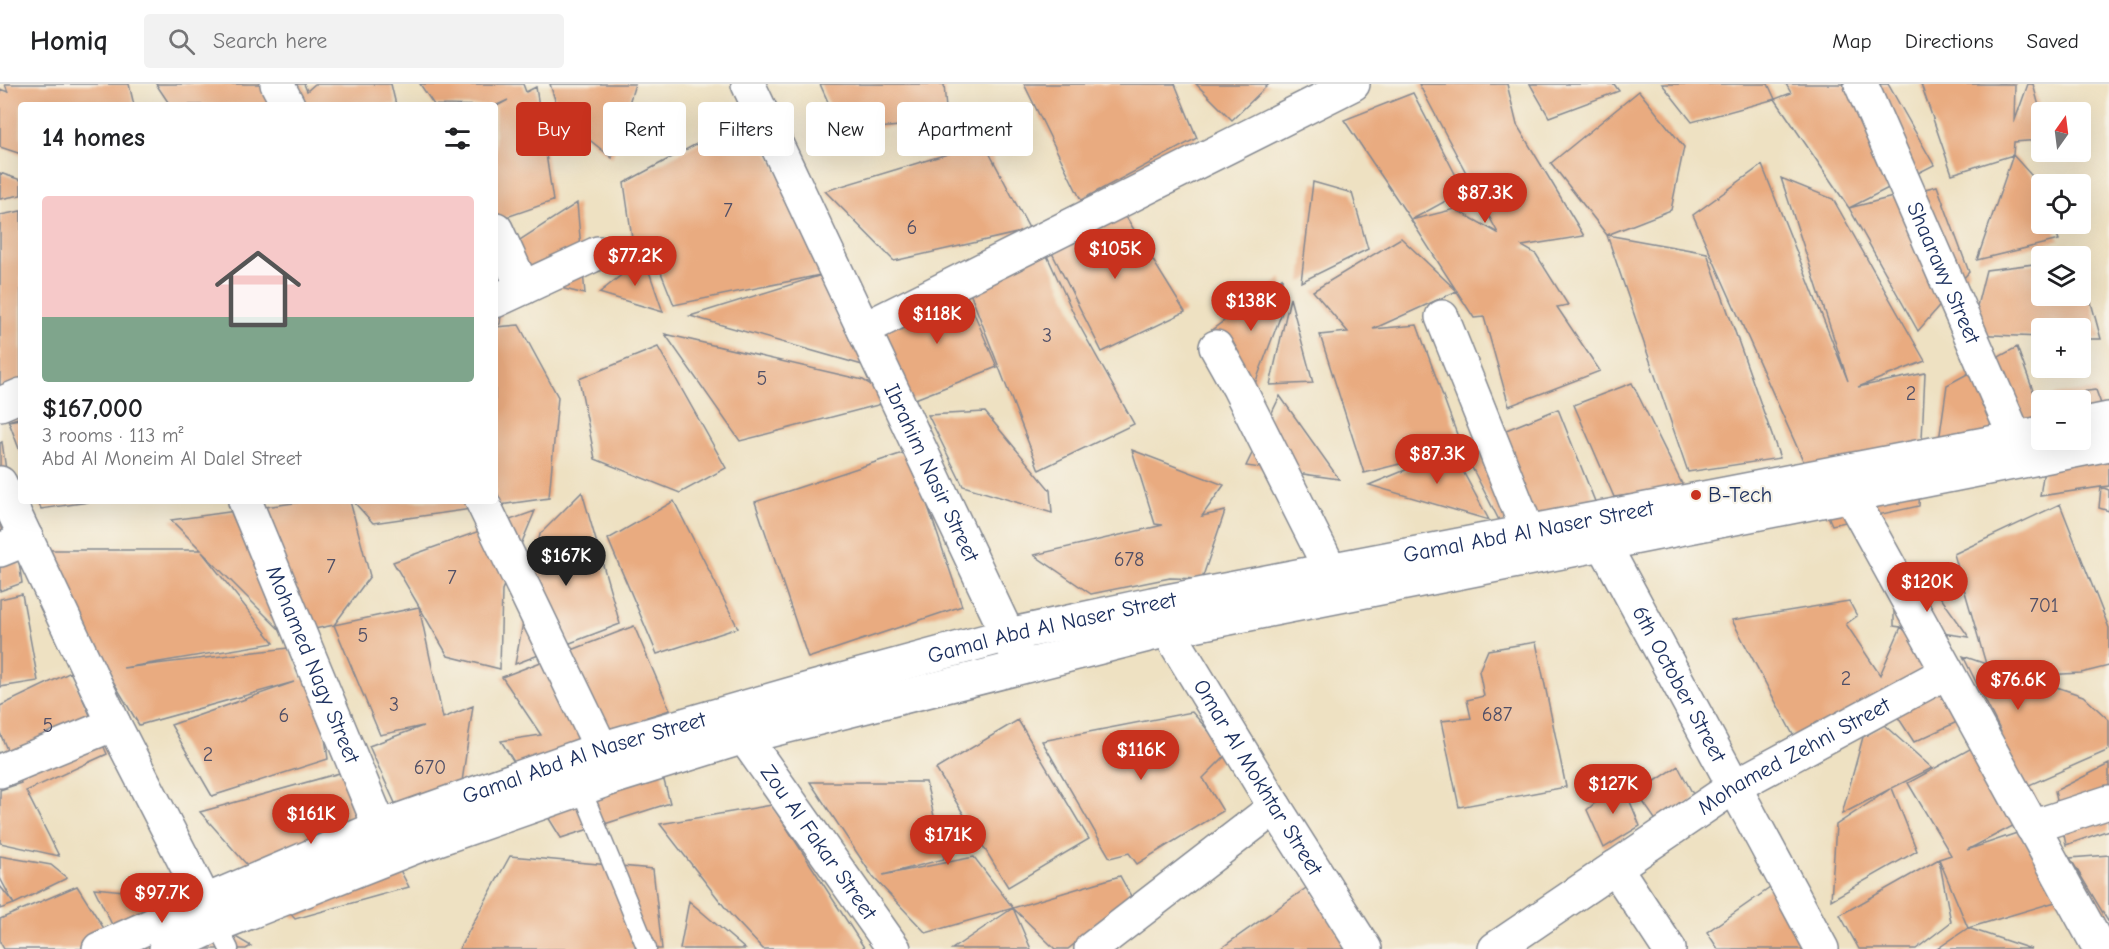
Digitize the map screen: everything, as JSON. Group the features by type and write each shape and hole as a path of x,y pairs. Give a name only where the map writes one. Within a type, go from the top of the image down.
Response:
{"street":[{"path":"277,84 286,102"},
{"name":"Ibrahim Nasir Street","path":"748,84 1023,668"},
{"path":"864,329 1353,84"},
{"name":"Shaarawy Street","path":"1861,84 2027,444"},
{"path":"498,239 509,294 598,253"},
{"path":"1442,317 1528,532"},
{"path":"1216,347 1332,571"},
{"path":"0,404 18,396"},
{"path":"2091,423 2109,419"},
{"name":"Gamal Abd Al Naser Street","path":"99,949 217,925 380,827 600,748 1008,635 1160,617 1604,545 1850,495 2027,444"},
{"name":"Gamal Abd Al Naser Street","path":"166,949 217,925 415,847 581,788 744,737 1023,668 1160,617 1332,571 1528,532 2027,444 2109,444"},
{"path":"0,483 14,545 114,724 217,925"},
{"path":"1850,495 2100,949"},
{"name":"Mohamed Nagy Street","path":"246,504 380,827"},
{"path":"483,504 615,777"},
{"name":"6th October Street","path":"1604,545 1822,949"},
{"name":"Omar Al Mokhtar Street","path":"1160,617 1275,807 1365,949"},
{"name":"Mohamed Zehni Street","path":"1495,949 1735,786 1947,672"},
{"path":"0,771 114,724"},
{"name":"Zou Al Fakar Street","path":"744,737 894,949"},
{"path":"2032,827 2109,802"},
{"path":"1091,949 1275,807"},
{"path":"1615,867 1669,949"}],"lane":[{"path":"581,788 647,949"}],"building":[{"path":"5,84 129,84 133,102 18,102 18,153 0,147 0,89 8,92"},
{"path":"156,84 304,84 307,91 315,84 391,84 395,102 168,102"},
{"path":"420,84 523,84 526,92 536,87 538,102 516,102 516,156 546,156 553,201 498,220 498,105 508,100 498,105 498,102 432,102"},
{"path":"550,84 635,84 629,102 603,102 603,151 591,141 591,102 556,102"},
{"path":"820,84 944,84 945,102 897,102 897,126 885,127 885,102 828,102"},
{"path":"1024,84 1175,84 1197,138 1081,200"},
{"path":"1196,84 1269,84 1232,120"},
{"path":"1419,84 1507,84 1517,125 1584,236 1522,246 1536,254 1568,305 1557,307 1600,371 1509,406 1484,317 1474,318 1411,220 1455,209 1498,233"},
{"path":"1530,84 1614,84 1619,91 1549,117"},
{"path":"1662,84 1768,84 1775,99 1692,122"},
{"path":"1786,84 1888,84 1934,165 1849,208 1775,99 1791,93"},
{"path":"1921,84 2015,84 2014,123 2028,84 2033,84 2038,102 2031,102 2031,141 2014,142 2013,155 1952,174"},
{"path":"1639,91 1684,147 1671,210 1607,235 1551,163"},
{"path":"1413,93 1464,191 1411,220 1344,120"},
{"path":"698,143 698,156 770,156 828,274 866,366 690,316 825,274 674,305 650,245 634,252 624,183 674,156 686,156 686,150"},
{"path":"2013,155 2031,175 2031,234 2057,234 2059,240 1977,260"},
{"path":"941,156 991,156 1030,230 894,261 825,191"},
{"path":"1762,165 1848,381 1781,178 1833,199 1925,361 1858,387 1925,373 1919,506 1832,525 1693,215"},
{"path":"0,173 18,179 18,196 0,199"},
{"path":"1313,182 1352,193 1368,249 1301,282"},
{"path":"1937,186 1969,272 1918,331 1849,208"},
{"path":"577,203 585,294 498,273 498,254"},
{"path":"1120,207 1185,312 1102,352 1049,247"},
{"path":"18,212 18,418 9,421 0,398 0,215"},
{"path":"1607,235 1707,253 1780,458 1688,472"},
{"path":"1401,238 1457,291 1373,329 1417,325 1462,448 1364,473 1320,335 1348,332 1313,291"},
{"path":"1043,247 1078,323 1134,424 1039,470 967,285"},
{"path":"644,257 663,312 599,293"},
{"path":"2031,264 2031,306 2091,306 2091,302 2101,339 2091,339 2091,318 2031,318 2031,337 1970,334 1986,270"},
{"path":"1282,278 1284,307 1253,389 1209,332"},
{"path":"962,285 997,367 910,401 875,332"},
{"path":"498,298 503,299 500,324 498,325"},
{"path":"1290,298 1313,383 1270,385"},
{"path":"519,325 558,397 549,498 373,523 356,504 498,504 498,327"},
{"path":"665,334 863,380 897,400 740,441"},
{"path":"658,347 726,468 680,493 595,459 579,379"},
{"path":"2017,347 2033,390 2031,390 2031,450 2091,450 2091,391 2096,390 2109,426 2109,486 2040,496 2044,469 1939,441 1947,385"},
{"path":"1632,383 1684,488 1614,497 1574,405"},
{"path":"1280,396 1339,479 1246,466"},
{"path":"1558,409 1598,509 1501,524 1462,448"},
{"path":"985,412 1050,490 1052,513 963,486 928,415"},
{"path":"18,420 18,446 9,421"},
{"path":"2,442 22,583 0,591 0,443"},
{"path":"1132,450 1224,485 1202,516 1225,511 1202,579 1170,578 1091,594 1034,555 1163,525 1155,524"},
{"path":"909,451 962,606 808,658 755,502"},
{"path":"1452,451 1489,520 1369,485"},
{"path":"2101,487 2109,490 2109,511 2099,508"},
{"path":"582,492 620,624 515,664 540,534"},
{"path":"674,501 738,628 657,654 608,539"},
{"path":"39,504 75,504 41,509"},
{"path":"286,504 351,504 370,576 334,625 285,635 202,552 274,643 123,668 288,648 301,680 316,674 328,759 212,796 171,725 294,682 139,725 107,671 48,550 201,550 171,520"},
{"path":"2060,504 2109,628 2109,666 2081,673 2024,676 2083,696 2109,720 2109,750 2029,785 2043,810 1967,850 2020,832 2062,900 1968,928 1939,859 1951,855 1908,783 2001,732 1963,656 1986,664 1954,554"},
{"path":"535,511 502,590 500,669 448,656 393,562"},
{"path":"1928,580 1969,637 1894,626 1894,607"},
{"path":"22,594 38,681 0,687 0,599"},
{"path":"1849,601 1857,616 1846,624 1880,675 1901,627 1987,708 1914,742 1883,694 1799,746 1732,620"},
{"path":"419,607 443,718 473,706 457,816 415,847 369,746 423,726 380,735 334,625"},
{"path":"634,626 670,710 647,717 670,803 561,838 501,741 541,735 502,677"},
{"path":"1536,642 1566,787 1459,807 1441,721 1471,718 1467,700 1484,696 1479,671 1488,650"},
{"path":"71,672 107,754 26,791 59,856 0,843 0,790 21,783 0,733 0,706"},
{"path":"1192,712 1228,753 1203,778 1223,811 1137,864 1129,853 1110,858 1042,741"},
{"path":"1018,720 1089,839 1008,887 936,769"},
{"path":"1884,725 1932,768 1892,788 1917,851 1831,900 1836,825 1890,789 1842,814 1863,737"},
{"path":"2109,764 2109,830 2066,845 2055,791"},
{"path":"1678,766 1695,798 1659,825 1637,793"},
{"path":"347,771 409,887 295,919 200,812"},
{"path":"810,782 926,782 944,859 883,875 974,857 1013,908 926,933 873,877"},
{"path":"1598,785 1626,792 1640,826 1604,848 1587,810 1596,802"},
{"path":"772,805 865,949 763,949 730,914 660,824"},
{"path":"2109,855 2109,923 2070,858"},
{"path":"0,856 51,865 67,878 14,904 0,878"},
{"path":"510,856 653,869 662,949 459,949"},
{"path":"1939,859 1951,922 1916,949 1859,949 1840,915"},
{"path":"1120,876 1132,898 1068,949 1055,949 1013,908"},
{"path":"1780,881 1816,949 1718,949 1707,932"},
{"path":"0,886 14,904 0,909"},
{"path":"77,886 117,949 4,949 0,942 0,919"},
{"path":"1309,886 1350,949 1220,949"},
{"path":"94,888 164,895 251,946 246,949 124,949"},
{"path":"689,901 745,949 680,949"},
{"path":"1013,908 1031,949 952,949"},
{"path":"1968,928 2031,949 1937,949"}],"place":[{"name":"B-Tech","path":"1696,495"}]}
